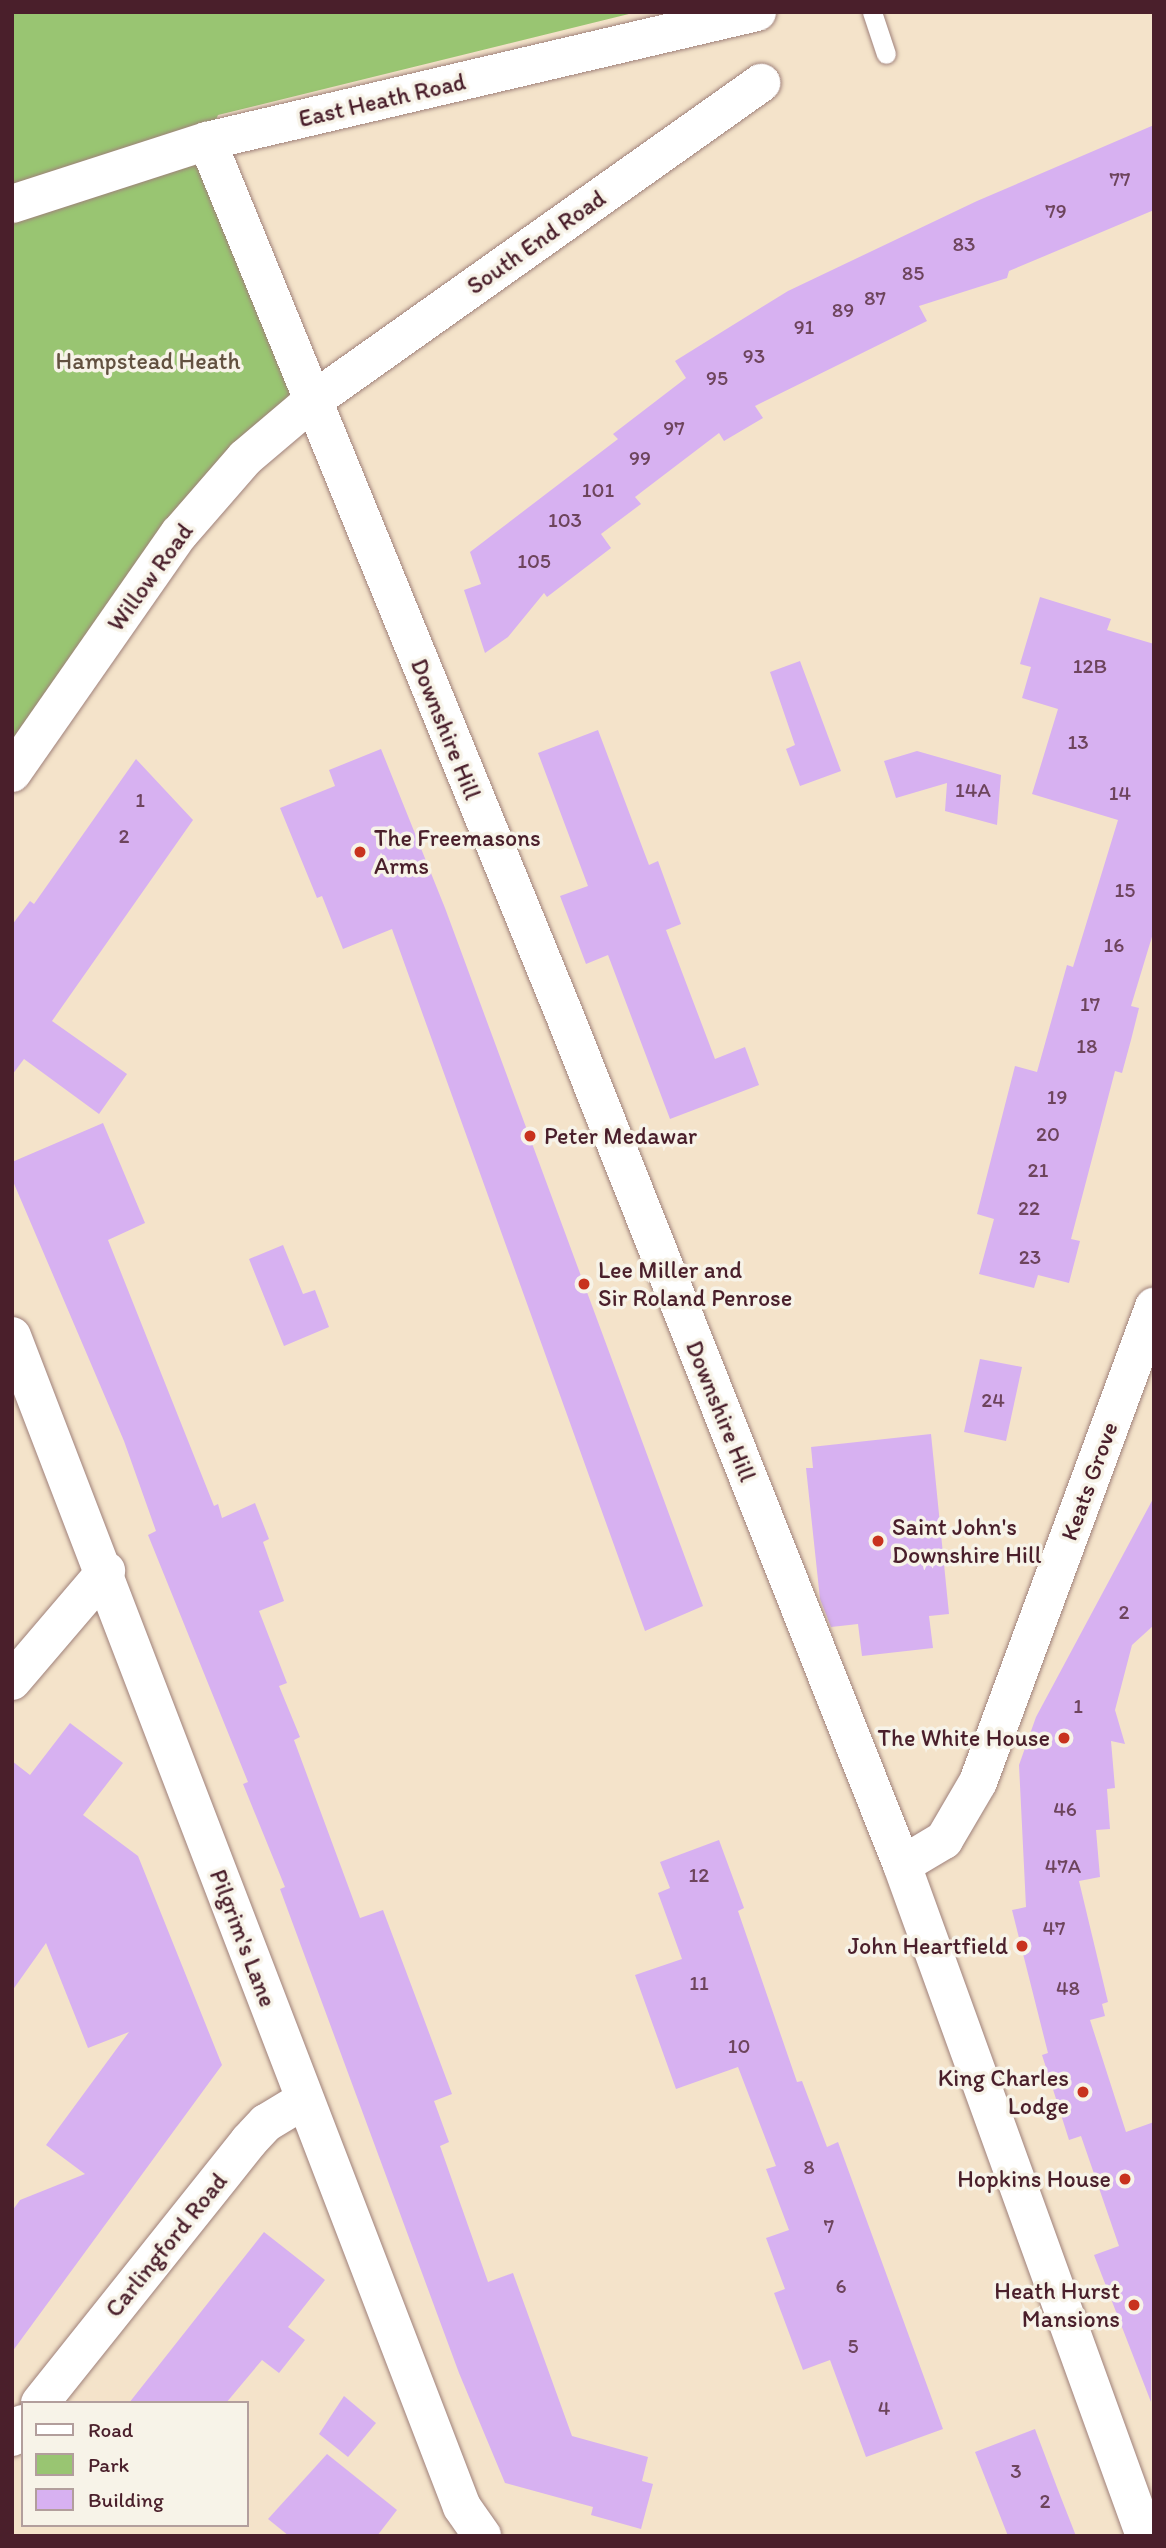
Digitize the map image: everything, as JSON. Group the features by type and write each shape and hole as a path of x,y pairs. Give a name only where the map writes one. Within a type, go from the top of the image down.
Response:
{"street":[{"name":"East Heath Road","path":"12,204 207,141 757,12"},
{"name":"South End Road","path":"311,402 761,83"},
{"name":"Downshire Hill","path":"207,141 311,402 563,1012 902,1865 1145,2536"},
{"name":"Willow Road","path":"12,773 179,534 244,458 311,402"},
{"name":"Keats Grove","path":"902,1865 944,1840 978,1782 1154,1307"},
{"name":"Pilgrim's Lane","path":"12,1336 106,1571 304,2101 462,2507 482,2536"},
{"path":"12,1681 106,1571"},
{"name":"Carlingford Road","path":"42,2401 249,2141 266,2123 304,2101"}],"lane":[{"path":"872,12 886,54"}],"green space":[{"name":"Hampstead Heath","path":"12,12 637,12 218,115 207,141 311,402 245,458 12,773"}],"building":[{"path":"1154,125 1154,210 1009,271 1007,278 919,306 927,321 755,406 763,418 724,441 719,433 635,497 641,504 601,534 611,548 547,597 544,593 508,637 485,653 464,590 481,584 470,552 618,439 613,434 686,378 675,361 788,291 977,201"},
{"path":"1040,597 1111,619 1107,630 1154,644 1154,930 1131,1006 1139,1008 1131,1040 1122,1073 1115,1071 1071,1239 1080,1241 1069,1283 1038,1275 1034,1288 979,1274 994,1219 977,1214 1015,1066 1037,1072 1067,965 1073,967 1118,820 1032,794 1058,709 1022,698 1031,667 1020,664"},
{"path":"800,661 841,771 800,786 786,749 795,745 770,672"},
{"path":"598,730 649,865 658,861 681,924 666,930 715,1059 745,1047 759,1085 670,1119 608,955 586,964 560,896 588,886 538,753"},
{"path":"381,749 445,908 703,1606 645,1631 392,929 343,949 322,896 317,898 280,808 335,786 329,770"},
{"path":"917,751 1001,775 997,825 945,811 947,783 896,798 884,761"},
{"path":"136,759 193,820 52,1021 127,1074 99,1114 24,1059 12,1075 12,925 30,901 34,904"},
{"path":"103,1123 145,1223 108,1240 214,1506 218,1504 222,1518 255,1503 269,1539 263,1542 284,1601 259,1611 287,1683 279,1686 300,1737 294,1740 360,1918 383,1910 452,2094 434,2101 449,2142 440,2146 488,2282 513,2273 572,2436 648,2457 642,2481 653,2484 641,2529 591,2515 593,2507 505,2483 459,2373 280,1889 285,1887 243,1784 248,1782 148,1535 156,1531 124,1441 12,1179 12,1162"},
{"path":"283,1245 303,1294 315,1290 329,1327 284,1346 249,1259"},
{"path":"980,1359 1022,1367 1006,1441 964,1432"},
{"name":"Saint John's Downshire Hill","path":"931,1434 949,1614 929,1616 933,1648 862,1656 858,1624 831,1627 820,1599 806,1468 813,1468 811,1447"},
{"path":"1154,1497 1154,1625 1132,1645 1115,1710 1125,1744 1111,1741 1115,1788 1107,1789 1110,1829 1096,1830 1100,1877 1079,1881 1108,2002 1102,2004 1105,2016 1090,2020 1126,2132 1154,2122 1151,2402 1094,2255 1119,2246 1081,2136 1069,2140 1042,2055 1048,2053 1012,1910 1026,1907 1019,1765 1036,1717"},
{"path":"70,1723 123,1763 83,1815 138,1856 222,2065 12,2352 12,2211 20,2200 85,2174 46,2145 129,2032 88,2048 46,1943 12,1991 12,1761 30,1775"},
{"path":"719,1840 744,1908 738,1911 797,2082 802,2081 827,2147 838,2142 943,2429 866,2457 830,2360 803,2370 774,2293 785,2289 766,2238 789,2230 766,2169 776,2166 738,2067 676,2089 635,1975 682,1959 658,1893 670,1888 660,1862"},
{"path":"264,2232 325,2280 288,2327 305,2340 279,2373 262,2360 228,2401 131,2401"},
{"path":"344,2396 376,2423 348,2457 319,2434"},
{"path":"1035,2429 1076,2536 1008,2536 975,2452"},
{"path":"327,2454 397,2510 377,2536 289,2536 268,2519"}],"place":[{"name":"The Freemasons Arms","path":"360,852"},
{"name":"Peter Medawar","path":"530,1136"},
{"name":"Lee Miller and Sir Roland Penrose","path":"584,1284"},
{"name":"Saint John's Downshire Hill","path":"878,1541"},
{"name":"The White House","path":"1064,1738"},
{"name":"John Heartfield","path":"1022,1946"},
{"name":"King Charles Lodge","path":"1083,2092"},
{"name":"Hopkins House","path":"1125,2179"},
{"name":"Heath Hurst Mansions","path":"1134,2305"}]}
